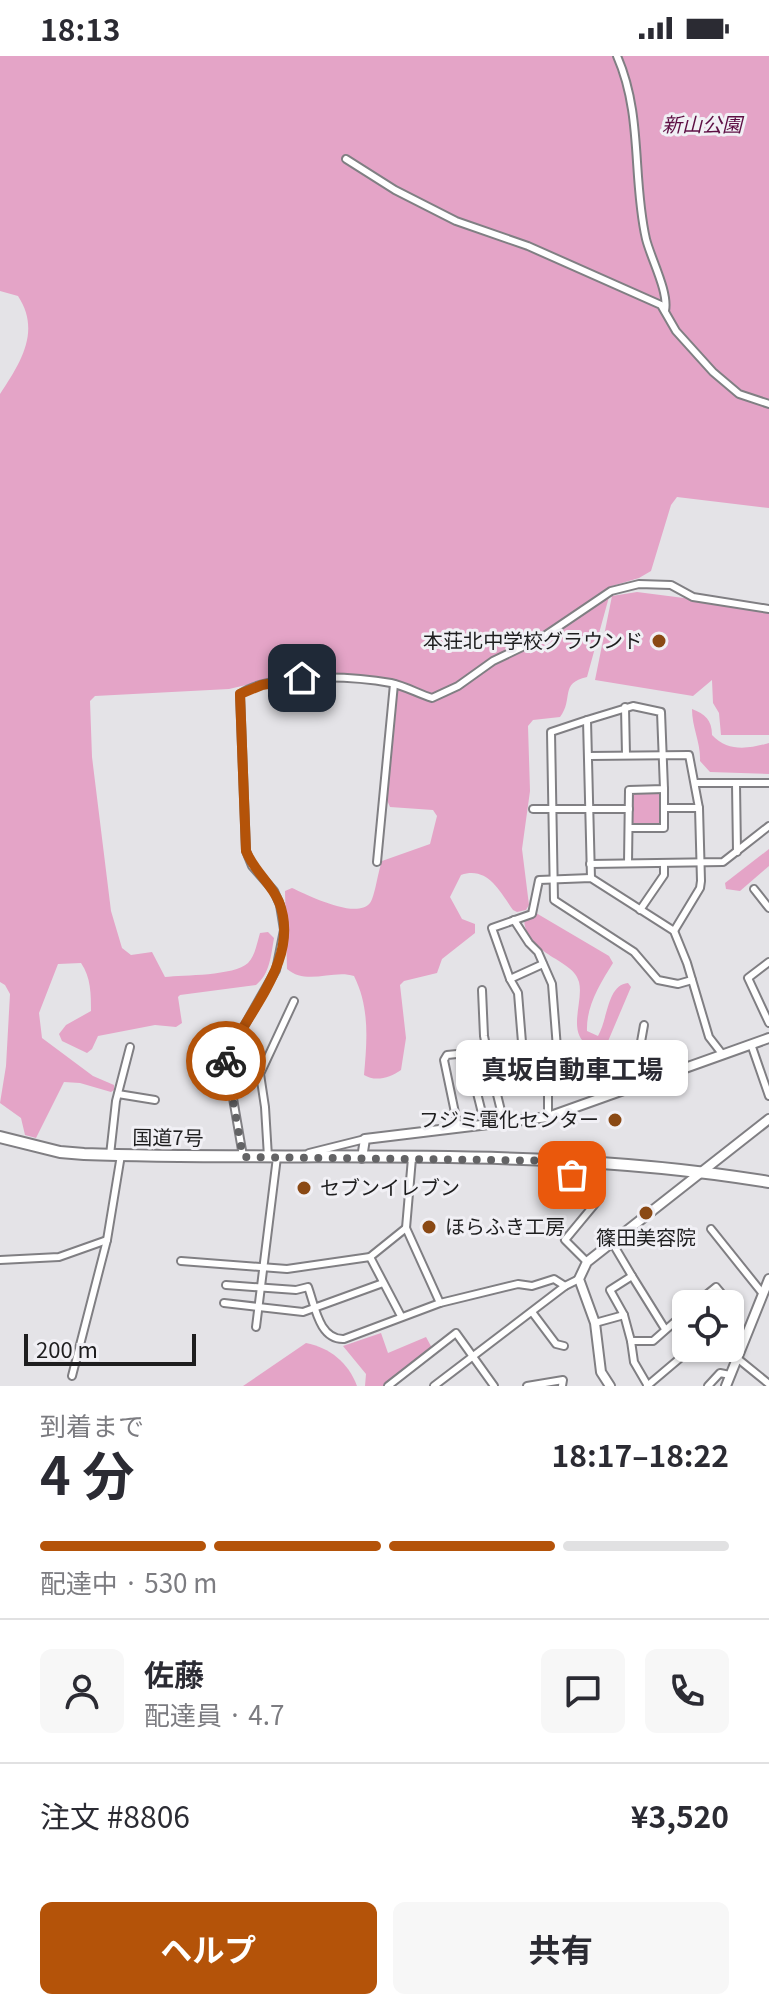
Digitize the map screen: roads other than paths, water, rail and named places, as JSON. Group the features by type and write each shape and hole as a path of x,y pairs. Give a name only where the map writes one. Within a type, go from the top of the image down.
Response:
{"highway":[{"name":"国道7号","path":"0,1137 60,1152 570,1161 769,1182"}],"street":[{"path":"617,56 633,107 641,206 651,258 665,294 665,311"},
{"path":"346,159 395,190 456,221 528,246 661,305 676,331 720,379 739,394 769,404"},
{"path":"243,1157 226,1058 276,970 284,930 274,891 252,866 246,851 240,694 262,685 302,678 394,684 432,698 446,694 493,661 543,637 611,591 639,584 671,585 693,597 769,609"},
{"path":"377,862 394,684"},
{"path":"625,707 626,755"},
{"path":"629,828 664,828 661,712 625,707 551,732 554,900 634,952 658,980 678,984 692,980"},
{"path":"587,720 591,878"},
{"path":"589,756 689,755 699,808 700,888 674,931"},
{"path":"695,783 769,783"},
{"path":"736,784 737,852"},
{"path":"628,863 629,790 664,789"},
{"path":"664,808 699,808"},
{"path":"533,809 629,809"},
{"path":"590,864 723,862 769,826"},
{"path":"640,910 664,875 664,863"},
{"path":"524,1067 518,993 492,928 532,914 539,880 554,879 591,878 674,931 709,1037 723,1055"},
{"path":"754,889 769,908"},
{"path":"514,920 543,964 552,984 558,1061 548,1089 548,1117"},
{"path":"769,962 748,978 769,1023"},
{"path":"510,979 543,964"},
{"path":"482,990 484,1036 504,1123"},
{"path":"256,1327 272,1157 260,1074 294,1001"},
{"path":"636,1087 644,1025"},
{"path":"289,1157 365,1139 548,1117 769,1038"},
{"path":"751,1044 769,1096"},
{"path":"72,1376 107,1240 116,1155 118,1094 130,1047"},
{"path":"458,1127 444,1060 447,1055 458,1053 467,1053 485,1125"},
{"path":"491,1070 558,1061"},
{"path":"118,1094 155,1100"},
{"path":"434,1386 565,1286 579,1279 587,1262 769,1119"},
{"path":"362,1158 365,1139"},
{"path":"412,1158 406,1228 440,1303"},
{"path":"570,1161 572,1175 599,1199 565,1240 587,1262"},
{"path":"181,1261 287,1269 370,1257 406,1228"},
{"path":"711,1229 763,1294"},
{"path":"0,1260 59,1257 107,1240"},
{"path":"613,1244 665,1329"},
{"path":"370,1257 401,1316"},
{"path":"632,1276 610,1290 624,1315 634,1362 648,1386 676,1362"},
{"path":"226,1285 296,1290 308,1287 325,1333 336,1339 344,1339 440,1303 518,1284 532,1286 554,1279 565,1286"},
{"path":"579,1279 595,1323 601,1372 610,1386"},
{"path":"744,1339 769,1279"},
{"path":"224,1303 303,1312 383,1283"},
{"path":"758,1305 769,1311"},
{"path":"532,1312 556,1344 564,1346"},
{"path":"595,1323 624,1315"},
{"path":"744,1317 751,1320"},
{"path":"631,1341 653,1341 672,1323"},
{"path":"388,1386 456,1333 494,1386 500,1386"},
{"path":"726,1386 735,1362"},
{"path":"742,1362 769,1384"},
{"path":"708,1386 720,1373 730,1375"},
{"path":"527,1386 563,1380 562,1386"}],"place":[{"name":"本荘北中学校グラウンド","path":"659,641"},
{"name":"フジミ電化センター","path":"615,1120"},
{"name":"真坂自動車工場","path":"572,1175"},
{"name":"セブンイレブン","path":"304,1188"},
{"name":"篠田美容院","path":"646,1213"},
{"name":"ほらふき工房","path":"429,1227"}],"park label":[{"name":"新山公園","path":"702,125"}]}
